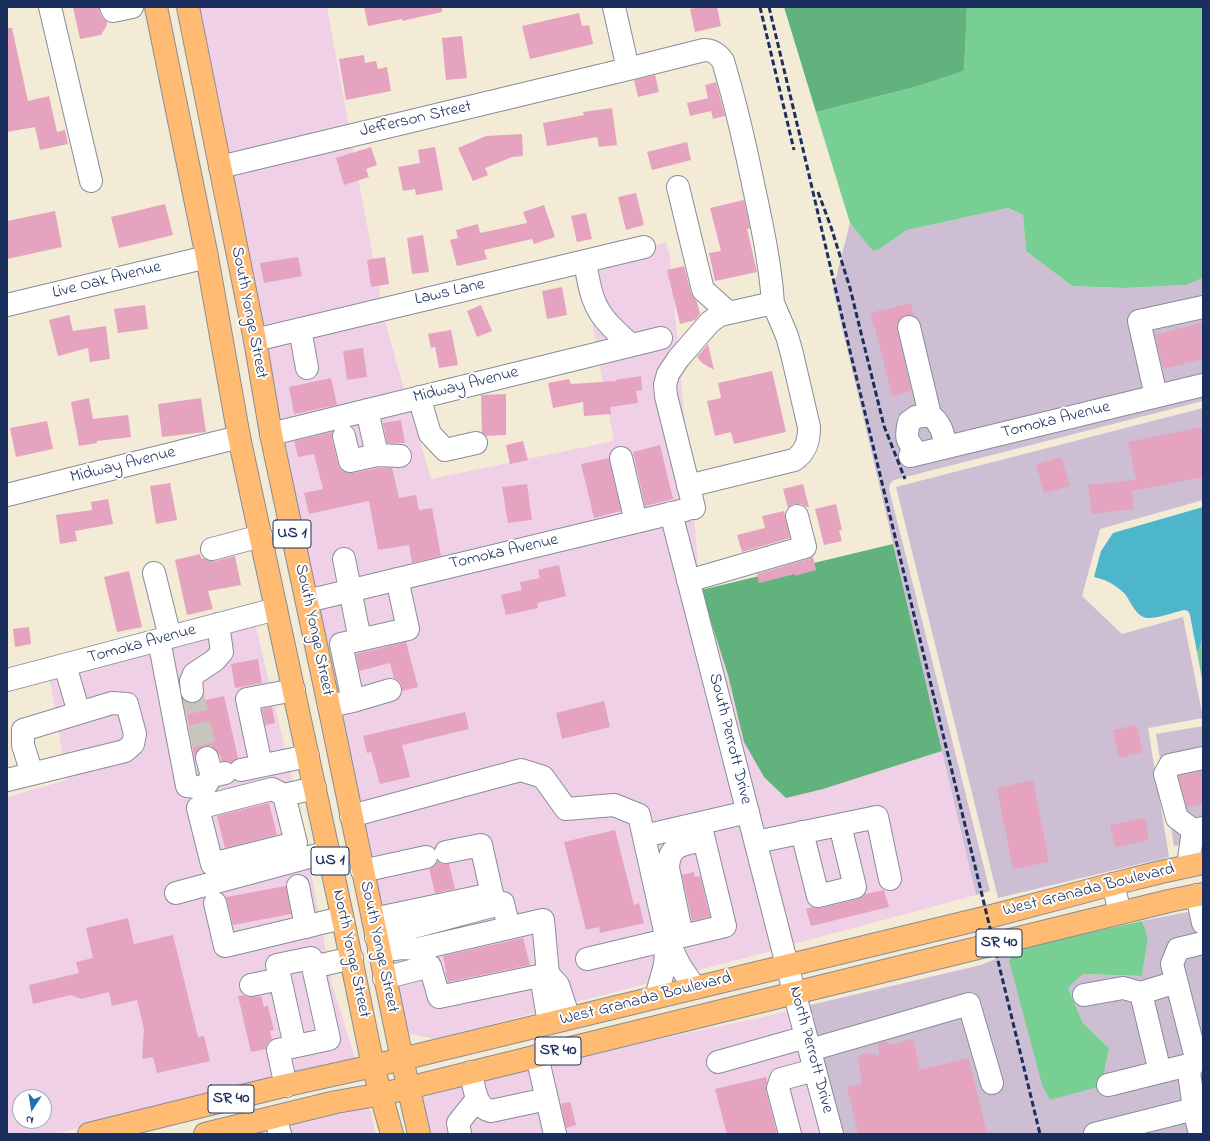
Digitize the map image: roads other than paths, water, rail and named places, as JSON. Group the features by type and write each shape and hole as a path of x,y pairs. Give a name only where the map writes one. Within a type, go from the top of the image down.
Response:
{"main road":[{"name":"South Yonge Street","path":"156,7 208,257 239,437 250,481 276,609"},
{"name":"South Yonge Street","path":"188,7 255,340 271,434 408,1088"},
{"path":"250,481 261,493 284,583 292,592 307,601"},
{"name":"North Yonge Street","path":"276,609 373,1066 392,1134"},
{"name":"West Granada Boulevard","path":"89,1134 115,1130 286,1086 402,1060 988,917 1113,884 1196,865"},
{"name":"West Granada Boulevard","path":"205,1134 277,1126 336,1102 408,1088 1200,894"},
{"name":"US 1","path":"408,1088 419,1134"}],"street":[{"path":"50,7 91,181"},
{"path":"112,7 112,11 132,7"},
{"path":"614,7 620,72"},
{"name":"Jefferson Street","path":"220,166 620,72 704,50 712,50 719,55 723,61 736,105 765,239 771,274 773,303 787,336 792,354 809,427 809,436 807,445 801,456 794,460 688,486"},
{"path":"678,187 703,290 729,313"},
{"name":"Laws Lane","path":"255,340 644,247"},
{"name":"Live Oak Avenue","path":"7,306 208,257"},
{"path":"585,261 591,295 598,310 610,326 623,336 631,345"},
{"path":"688,486 666,396 665,385 668,374 678,359 710,322 720,315 773,303"},
{"path":"1156,396 1139,321 1203,307"},
{"path":"908,327 930,415 936,420 942,429 946,447"},
{"path":"300,329 307,368"},
{"name":"Midway Avenue","path":"271,434 661,338"},
{"name":"Tomoka Avenue","path":"930,415 916,417 909,422 906,435 914,455 1203,385"},
{"path":"419,397 430,434 445,450 476,444"},
{"path":"367,410 377,455"},
{"path":"344,436 350,461 377,455 400,456"},
{"name":"Midway Avenue","path":"7,495 239,437"},
{"path":"621,458 636,522"},
{"name":"Tomoka Avenue","path":"307,601 697,507 688,486"},
{"name":"South Perrott Drive","path":"671,513 787,965"},
{"path":"688,581 805,547 797,516"},
{"path":"212,549 261,536"},
{"path":"344,560 350,590 350,642 353,701"},
{"path":"154,573 187,786 204,788 229,769 308,756"},
{"path":"317,648 408,629 397,579"},
{"name":"Tomoka Avenue","path":"7,680 276,609"},
{"path":"192,691 190,680 194,674 215,660 222,652 218,624"},
{"path":"65,665 79,713"},
{"path":"229,769 248,699 294,690"},
{"path":"329,706 353,701 390,690"},
{"path":"7,780 32,774 125,751 133,744 135,734 127,704 112,703 23,730 23,745 32,774"},
{"path":"1196,865 1198,829 1177,818 1165,774 1170,765 1203,758"},
{"path":"351,816 521,770 542,777 566,809 614,805 639,815 675,938 665,965 656,997"},
{"path":"315,788 284,795 272,789 198,808 212,864 252,863 328,852"},
{"path":"176,893 252,863 296,843 284,795"},
{"path":"695,988 680,966 675,938 668,860 671,852 676,847 702,832 748,812"},
{"path":"756,842 877,817 890,879"},
{"path":"802,832 818,896 855,888 840,825"},
{"path":"644,836 702,832"},
{"path":"587,959 725,926 702,832"},
{"path":"362,871 481,845 492,894 376,936"},
{"path":"1113,884 1120,913"},
{"path":"298,886 306,927"},
{"path":"1200,894 1203,923"},
{"path":"215,904 225,946 342,918"},
{"path":"376,936 402,948 418,949 543,920 548,974 558,985 559,1021"},
{"path":"1200,1134 1194,1109 1189,1072 1197,1059 1172,964 1178,949 1203,943"},
{"path":"286,1086 278,1050 329,1039 311,958 277,965 295,1046"},
{"path":"313,967 351,958"},
{"name":"North Perrott Drive","path":"787,965 832,1134"},
{"path":"384,978 430,966 439,997 548,974"},
{"path":"251,985 280,979"},
{"path":"1084,995 1123,988 1141,993 1176,982"},
{"path":"1141,993 1160,1072"},
{"path":"718,1062 810,1052 970,1004 992,1083"},
{"path":"790,1134 778,1088 781,1078 810,1052"},
{"path":"537,1056 555,1134"},
{"path":"1108,1085 1160,1072 1197,1059"},
{"path":"471,1072 477,1099 486,1110 491,1111 547,1099"},
{"path":"460,1134 458,1123 477,1099"},
{"path":"1096,1134 1194,1109"}],"water":[{"path":"1203,507 1203,634 1200,647 1197,652 1188,611 1184,610 1151,618 1143,617 1136,611 1124,593 1107,581 1094,577 1101,551 1113,533"}],"tunnel":[{"path":"192,691 207,758"}],"railway":[{"path":"760,7 794,150"},
{"path":"769,7 850,351 1040,1134"},
{"path":"818,192 831,227 850,288 884,426 905,479"}]}
